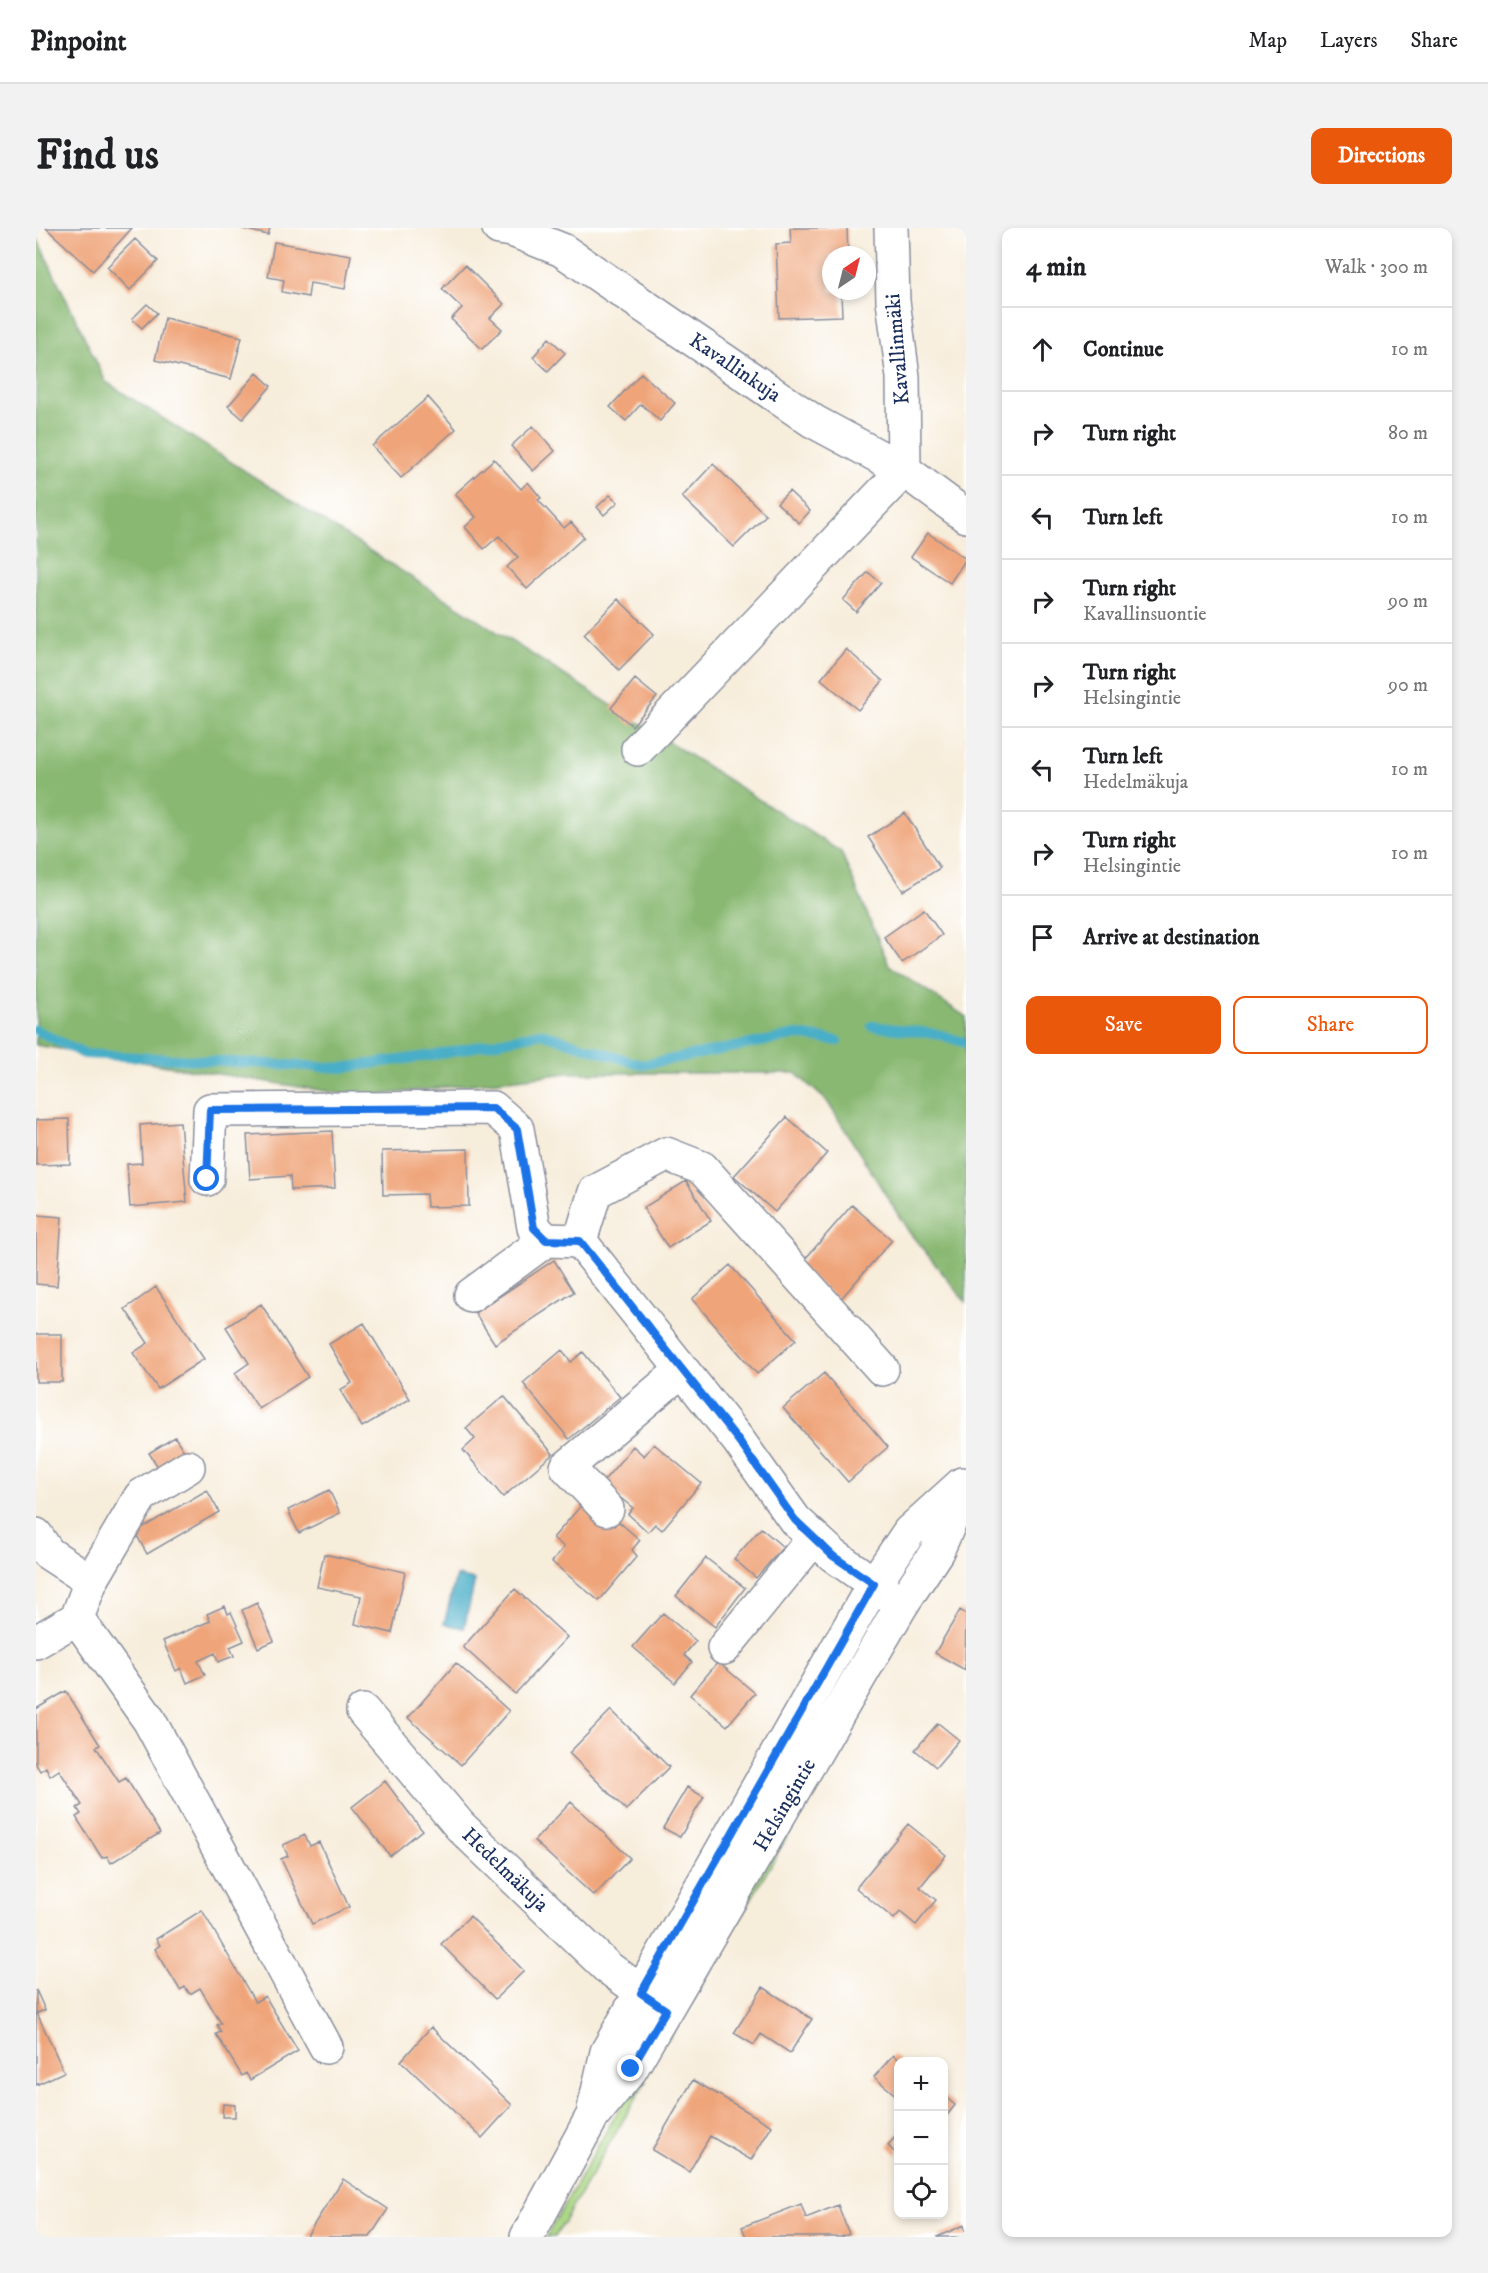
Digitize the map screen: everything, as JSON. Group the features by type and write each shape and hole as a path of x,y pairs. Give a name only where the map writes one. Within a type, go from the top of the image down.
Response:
{"street":[{"name":"Kavallinkuja","path":"500,228 512,230 562,250 813,421 904,470 966,516"},
{"name":"Kavallinmäki","path":"891,228 893,302 903,377 904,470"},
{"path":"638,749 904,470"},
{"path":"207,1179 210,1110 493,1108 517,1129 534,1228 546,1240"},
{"path":"580,1241 595,1192 666,1154 702,1168 882,1369"},
{"path":"471,1295 546,1240 580,1241"},
{"path":"580,1241 738,1440 795,1520 833,1556 903,1604"},
{"path":"607,1509 567,1467 681,1371"},
{"path":"36,1642 76,1618 91,1581 141,1496 188,1467"},
{"name":"Helsingintie","path":"653,2001 874,1584 909,1532 966,1480"},
{"name":"Helsingintie","path":"527,2237 592,2117 607,2052 653,2001 936,1551 966,1486"},
{"path":"724,1648 814,1538"},
{"path":"40,1550 91,1581"},
{"path":"76,1618 148,1720 326,2047"},
{"name":"Hedelmäkuja","path":"363,1711 460,1826 607,1967 653,2001"}],"green space":[{"path":"36,236 106,382 841,852 889,965 966,1017 966,1302 909,1232 827,1101 795,1073 568,1073 362,1097 36,1045"},
{"path":"874,1685 692,2002 668,2040 663,2036"},
{"path":"638,2076 646,2081 555,2237 546,2237"}],"water":[{"path":"456,1576 475,1580 464,1628 444,1624"}],"building":[{"path":"46,228 132,228 93,271"},
{"path":"239,228 270,228 268,235"},
{"path":"790,228 847,228 848,246 822,246 822,300 841,300 842,316 779,318 776,244 791,243"},
{"path":"135,239 158,261 130,290 107,267"},
{"path":"274,242 351,255 345,289 310,283 308,297 282,292 284,280 268,277"},
{"path":"465,265 504,304 490,318 502,329 482,349 451,319 462,308 442,289"},
{"path":"147,304 157,313 142,328 132,319"},
{"path":"165,318 242,337 231,379 155,360"},
{"path":"549,338 565,353 548,371 533,357"},
{"path":"257,373 271,386 243,419 228,406"},
{"path":"641,373 675,403 660,421 641,404 626,421 610,407"},
{"path":"428,397 456,429 401,478 372,446"},
{"path":"533,426 555,451 533,471 511,446"},
{"path":"494,459 521,489 528,482 541,498 538,500 564,528 571,522 584,537 527,589 507,567 518,557 499,536 484,549 465,527 476,517 455,494"},
{"path":"713,464 766,515 734,547 682,497"},
{"path":"789,491 810,511 799,523 777,503"},
{"path":"610,495 618,502 604,515 597,507"},
{"path":"928,533 966,559 950,583 911,557"},
{"path":"868,572 881,583 856,612 843,600"},
{"path":"618,599 654,634 619,670 584,634"},
{"path":"846,649 883,681 858,710 821,679"},
{"path":"635,679 657,697 632,726 611,708"},
{"path":"905,813 940,868 903,891 868,837"},
{"path":"924,909 942,935 902,963 884,937"},
{"path":"787,1117 827,1153 775,1212 734,1176"},
{"path":"69,1119 70,1164 36,1165 36,1120"},
{"path":"180,1122 187,1202 130,1207 127,1164 142,1163 140,1125"},
{"path":"332,1131 335,1188 291,1190 290,1176 250,1179 247,1135"},
{"path":"468,1149 469,1206 427,1207 426,1194 383,1195 382,1151"},
{"path":"686,1181 711,1221 668,1248 643,1208"},
{"path":"852,1205 892,1240 839,1301 799,1266"},
{"path":"36,1215 62,1217 57,1286 36,1284"},
{"path":"554,1260 574,1292 495,1344 475,1313"},
{"path":"730,1265 796,1340 757,1374 692,1299"},
{"path":"156,1287 204,1359 158,1389 133,1353 148,1343 125,1309"},
{"path":"261,1304 308,1377 259,1409 235,1373 249,1363 226,1327"},
{"path":"364,1323 410,1399 362,1427 340,1390 352,1383 329,1344"},
{"path":"36,1334 62,1334 62,1382 36,1382"},
{"path":"562,1350 571,1362 583,1352 620,1397 569,1439 523,1383"},
{"path":"824,1373 888,1447 848,1482 783,1408"},
{"path":"504,1396 553,1454 503,1497 463,1450 475,1439 466,1428"},
{"path":"175,1437 186,1454 160,1470 149,1453"},
{"path":"654,1444 701,1483 662,1530 655,1524 648,1532 628,1514 633,1508 602,1483 633,1446 644,1456"},
{"path":"207,1490 219,1512 147,1554 135,1532"},
{"path":"329,1490 340,1513 299,1533 288,1510"},
{"path":"585,1501 614,1526 618,1521 640,1540 632,1550 637,1556 599,1601 552,1562 564,1547 553,1538"},
{"path":"761,1528 783,1547 756,1578 734,1559"},
{"path":"324,1554 405,1572 392,1633 355,1624 361,1596 317,1587"},
{"path":"706,1558 745,1588 715,1627 676,1596"},
{"path":"515,1589 567,1637 515,1694 463,1647"},
{"path":"257,1603 274,1641 258,1648 242,1610"},
{"path":"225,1606 228,1614 231,1612 244,1641 230,1647 234,1656 218,1662 215,1653 198,1661 205,1675 187,1683 181,1668 176,1671 163,1641 210,1621 207,1614"},
{"path":"960,1610 966,1614 965,1670 935,1653"},
{"path":"663,1613 696,1641 684,1655 692,1662 675,1683 633,1647"},
{"path":"718,1662 755,1693 727,1726 690,1695"},
{"path":"456,1663 509,1711 461,1765 408,1718"},
{"path":"66,1691 100,1745 96,1747 119,1782 126,1778 160,1833 111,1863 107,1856 102,1858 76,1817 81,1814 77,1808 82,1805 59,1770 50,1776 46,1767 40,1771 36,1764 36,1709"},
{"path":"611,1710 669,1767 626,1810 569,1753"},
{"path":"938,1723 959,1740 936,1767 915,1750"},
{"path":"385,1781 422,1830 390,1856 352,1807"},
{"path":"687,1787 704,1797 680,1837 663,1828"},
{"path":"571,1802 630,1858 594,1896 534,1841"},
{"path":"908,1824 946,1855 920,1887 936,1900 916,1925 900,1912 894,1919 856,1888"},
{"path":"305,1835 310,1846 319,1842 349,1907 312,1924 281,1859 288,1856 283,1845"},
{"path":"202,1910 255,2002 265,1996 298,2051 250,2080 246,2073 242,2076 216,2034 221,2032 217,2025 221,2023 200,1988 190,1994 185,1987 180,1990 155,1949 160,1945 156,1939"},
{"path":"470,1916 524,1971 495,1999 441,1944"},
{"path":"763,1987 812,2019 790,2053 761,2034 754,2045 734,2033"},
{"path":"36,1990 45,2010 37,2013 64,2072 36,2085"},
{"path":"431,2027 512,2105 482,2138 401,2061"},
{"path":"893,2055 895,2057 894,2094 874,2077"},
{"path":"693,2080 772,2126 751,2160 710,2136 689,2172 652,2150"},
{"path":"948,2099 955,2105 948,2114"},
{"path":"223,2104 235,2105 235,2117 222,2117"},
{"path":"894,2138 894,2151 888,2146"},
{"path":"343,2179 388,2209 370,2237 306,2237"},
{"path":"801,2204 806,2218 838,2205 849,2234 841,2237 746,2237 742,2227"},
{"path":"964,2225 966,2237 937,2237"}],"waterway":[{"path":"872,1026 938,1034 966,1043"},
{"path":"36,1030 84,1054 342,1068 441,1054 541,1033 642,1065 797,1035 838,1041"}],"route":[{"path":"207,1179 210,1110 493,1108 517,1129 534,1228 546,1240 580,1241 738,1440 795,1520 833,1556 874,1584 641,1993 666,2010 631,2069"}]}
